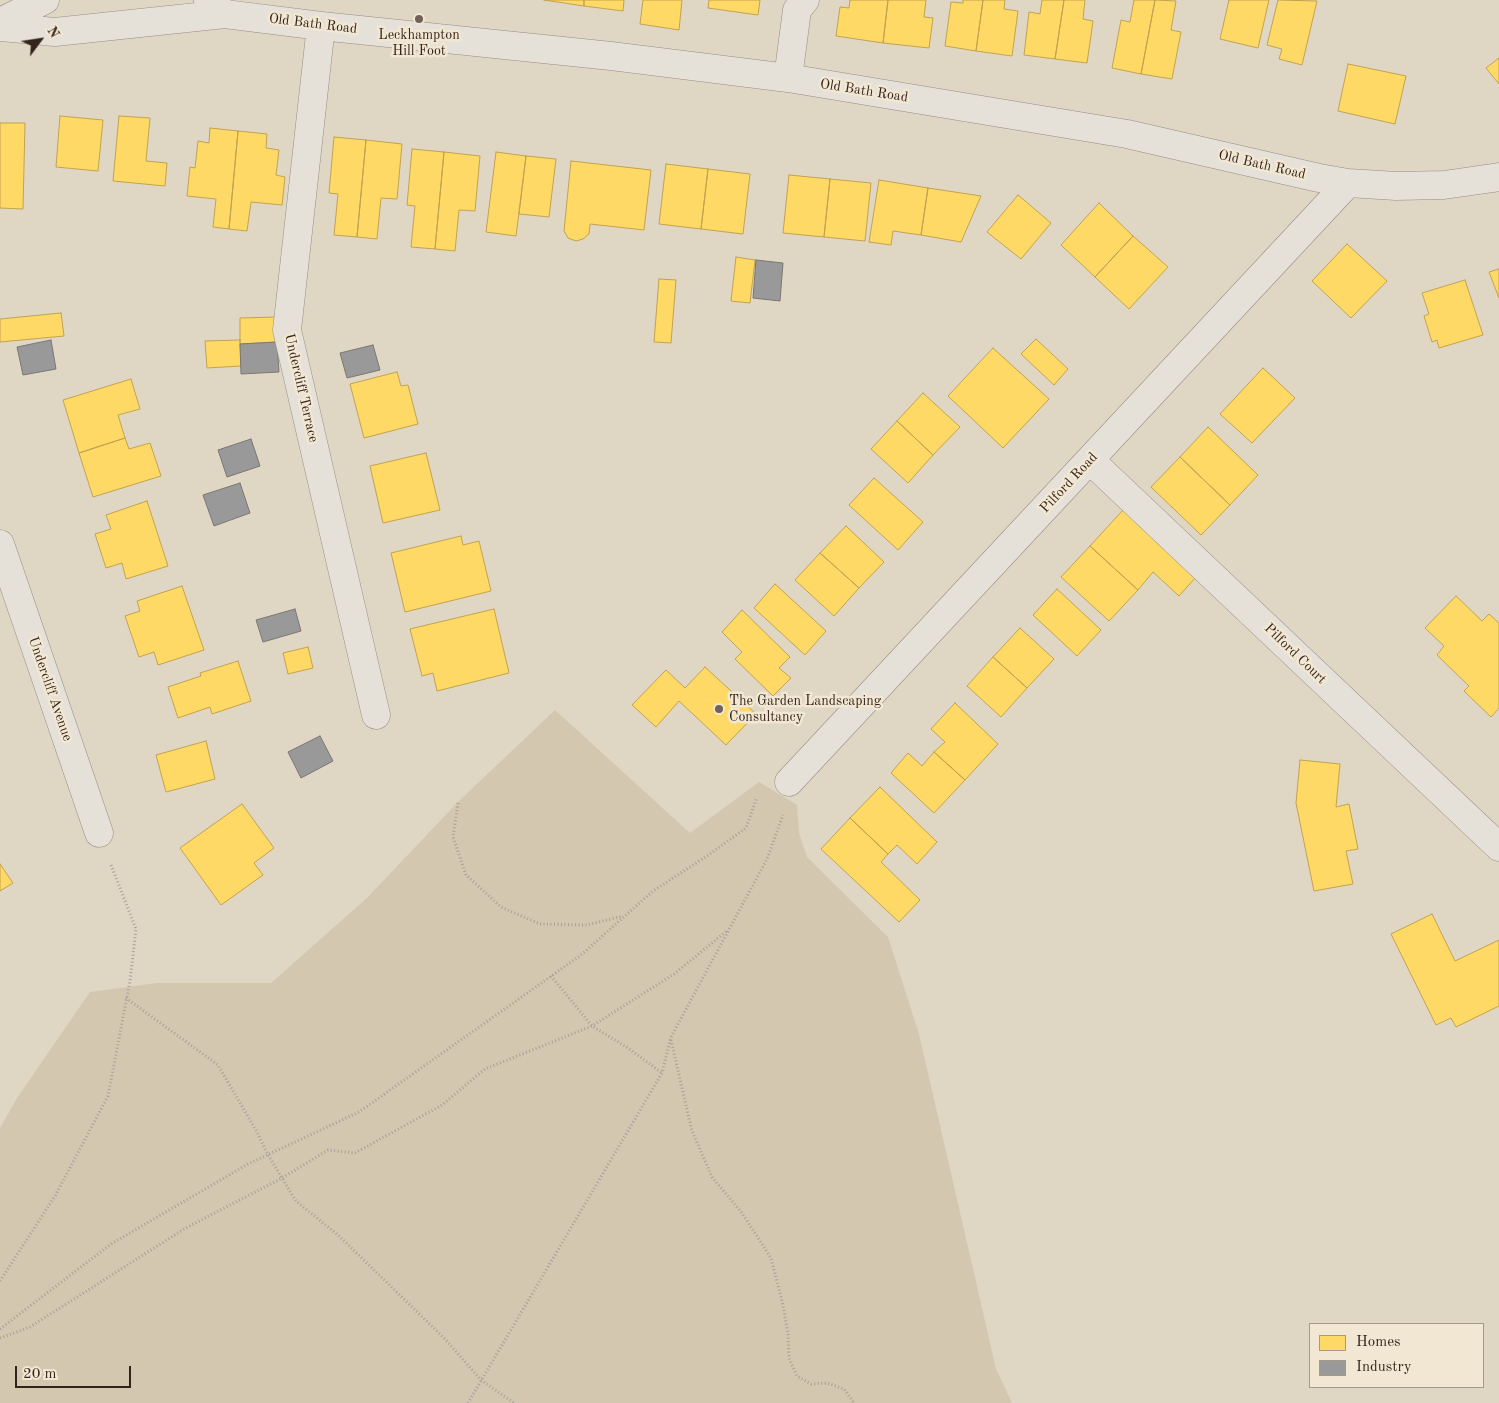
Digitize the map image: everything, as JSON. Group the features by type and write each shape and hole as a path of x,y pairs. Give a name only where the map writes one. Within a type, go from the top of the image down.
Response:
{"street":[{"path":"0,22 45,0"},
{"path":"788,78 797,10 805,0"},
{"name":"Old Bath Road","path":"0,27 55,32 216,7 321,26 611,56 788,78 1127,134 1348,183 1396,186 1444,185 1499,176"},
{"name":"Undercliff Terrace","path":"321,26 287,330 376,715"},
{"name":"Pilford Road","path":"788,794 1090,460 1348,183"},
{"name":"Pilford Court","path":"1090,460 1499,847"},
{"name":"Undercliff Avenue","path":"0,544 99,833"}],"path":[{"path":"0,1329 112,1244 248,1164 359,1112 581,955 653,890 707,856 746,828 761,789"},
{"path":"468,1403 662,1074 671,1037 767,859 788,794"},
{"path":"458,803 453,837 466,875 501,907 540,924 587,925 626,915"},
{"path":"0,1281 55,1196 108,1096 130,981 136,929 99,833"},
{"path":"0,1338 30,1327 184,1230 282,1178 328,1150 355,1153 442,1105 485,1069 592,1026 674,974 731,928"},
{"path":"551,976 592,1026 628,1048 662,1074"},
{"path":"126,998 218,1065 296,1201 346,1243 445,1339 481,1380 514,1403"},
{"path":"671,1037 692,1131 712,1178 742,1213 770,1258 783,1305 788,1334 789,1358 797,1376 810,1384 827,1383 844,1389 854,1403"}],"shaded area":[{"path":"555,710 690,833 759,782 797,805 799,833 807,857 888,937 919,1034 996,1369 1012,1403 0,1403 0,1128 17,1098 90,992 157,983 271,983 367,898 459,801"}],"building: Homes":[{"path":"544,0 584,0 584,6"},
{"path":"584,0 624,0 623,11 584,6"},
{"path":"643,0 682,0 679,30 640,24"},
{"path":"709,0 760,0 758,15 708,8"},
{"path":"850,0 888,0 883,43 836,36 840,7 849,8"},
{"path":"888,0 926,0 924,17 933,18 929,48 883,43"},
{"path":"963,0 983,0 976,51 945,46 951,2 963,3"},
{"path":"983,0 1005,0 1004,9 1018,11 1012,56 976,51"},
{"path":"1042,0 1064,0 1055,59 1024,55 1029,12 1040,14"},
{"path":"1064,0 1085,0 1083,19 1093,21 1087,63 1055,59"},
{"path":"1134,0 1155,0 1141,74 1112,68 1121,20 1130,22"},
{"path":"1155,0 1176,1 1171,30 1181,32 1172,79 1141,74"},
{"path":"1229,0 1269,0 1258,48 1220,39"},
{"path":"1278,0 1317,1 1302,65 1279,59 1282,49 1267,45"},
{"path":"1499,58 1499,84 1486,68"},
{"path":"1348,64 1406,76 1395,124 1338,111"},
{"path":"60,116 103,120 98,171 56,167"},
{"path":"119,116 150,118 146,161 167,163 165,186 113,181"},
{"path":"0,123 25,123 23,209 0,208"},
{"path":"210,128 238,131 229,229 213,227 216,199 187,196 190,167 195,168 198,141 209,143"},
{"path":"238,131 267,134 266,148 279,150 276,175 285,177 282,205 251,202 247,231 229,229"},
{"path":"334,137 366,140 357,237 334,235 338,194 329,193"},
{"path":"366,140 402,144 397,199 381,198 377,239 357,237"},
{"path":"412,149 444,152 435,249 411,247 415,206 407,205"},
{"path":"444,152 480,156 475,211 459,210 455,251 435,249"},
{"path":"496,152 526,156 516,236 486,232"},
{"path":"526,156 556,159 549,217 519,214"},
{"path":"571,161 651,170 644,230 590,224 589,234 583,239 576,241 568,238 564,231"},
{"path":"666,164 708,169 701,229 659,224"},
{"path":"708,169 750,174 743,234 701,229"},
{"path":"789,175 830,179 824,237 783,233"},
{"path":"830,179 871,183 865,241 824,237"},
{"path":"879,180 928,188 921,235 893,231 891,245 869,242"},
{"path":"928,188 981,196 961,242 921,235"},
{"path":"1018,195 1051,223 1021,259 987,232"},
{"path":"1099,203 1133,236 1095,277 1061,245"},
{"path":"1133,236 1168,267 1129,309 1095,277"},
{"path":"1347,244 1387,281 1351,318 1312,281"},
{"path":"736,257 755,260 750,303 731,301"},
{"path":"1499,269 1499,298 1489,272"},
{"path":"659,279 676,280 671,343 654,342"},
{"path":"1465,280 1483,335 1439,348 1437,340 1432,342 1424,316 1429,314 1422,293"},
{"path":"61,313 64,336 0,342 0,319"},
{"path":"275,317 277,342 240,344 240,318"},
{"path":"1036,339 1068,369 1054,385 1021,354"},
{"path":"240,340 241,366 207,368 205,341"},
{"path":"993,348 1049,399 1003,448 948,396"},
{"path":"1263,368 1295,398 1252,443 1220,414"},
{"path":"397,372 401,386 408,385 418,424 364,438 350,384"},
{"path":"131,379 140,409 118,415 125,438 79,453 63,400"},
{"path":"923,393 960,427 933,455 897,421"},
{"path":"897,421 933,455 908,483 871,449"},
{"path":"1208,427 1258,475 1230,505 1180,457"},
{"path":"125,438 129,449 150,443 161,476 93,497 79,453"},
{"path":"426,453 440,510 383,523 370,466"},
{"path":"1180,457 1230,505 1201,535 1151,487"},
{"path":"874,478 923,522 898,550 849,505"},
{"path":"147,501 168,566 126,579 122,563 106,568 95,534 111,529 106,515"},
{"path":"1123,510 1196,577 1179,596 1153,572 1138,590 1090,546"},
{"path":"846,526 884,562 859,588 820,553"},
{"path":"461,536 463,545 479,541 491,591 405,612 391,553"},
{"path":"1090,546 1138,590 1109,621 1061,577"},
{"path":"820,553 859,588 834,616 795,580"},
{"path":"775,584 826,631 805,655 754,608"},
{"path":"182,586 204,650 158,665 154,652 139,657 125,616 140,611 137,601"},
{"path":"1057,589 1101,630 1077,656 1033,615"},
{"path":"1456,596 1482,621 1489,614 1499,623 1499,708 1491,717 1464,691 1469,686 1437,655 1444,646 1425,628"},
{"path":"494,609 509,673 437,691 433,673 422,676 410,629"},
{"path":"742,610 790,657 779,668 791,678 773,696 735,659 742,652 722,632"},
{"path":"1020,628 1054,659 1027,688 993,657"},
{"path":"308,647 313,668 288,674 283,653"},
{"path":"993,657 1027,688 1001,717 967,686"},
{"path":"238,661 251,701 212,714 210,707 178,718 168,687 201,676 200,673"},
{"name":"The Garden Landscaping Consultancy","path":"705,667 756,714 726,745 679,701 656,727 632,705 666,670 685,688"},
{"path":"955,703 998,744 965,780 934,752 945,742 931,729"},
{"path":"206,741 215,779 166,792 156,755"},
{"path":"934,752 965,780 934,813 891,773 908,753 922,766"},
{"path":"1300,760 1340,764 1336,807 1349,804 1358,849 1346,851 1353,884 1314,891 1296,803"},
{"path":"880,787 937,842 917,864 897,845 888,854 850,818"},
{"path":"242,804 274,848 254,863 263,875 221,905 180,848"},
{"path":"850,818 888,854 881,862 920,900 899,922 821,849"},
{"path":"0,864 13,883 0,891"},
{"path":"1432,914 1455,961 1499,940 1499,1006 1456,1027 1451,1018 1436,1025 1391,934"}],"building: Industry":[{"path":"756,260 783,263 780,301 753,298"},
{"path":"51,340 56,369 23,375 17,347"},
{"path":"277,342 279,372 241,374 240,344"},
{"path":"373,345 380,370 347,378 340,353"},
{"path":"251,439 260,466 227,477 218,450"},
{"path":"240,483 250,513 214,526 203,495"},
{"path":"295,609 301,631 263,642 256,620"},
{"path":"320,736 333,761 301,778 288,752"}],"place":[{"name":"Leckhampton Hill Foot","path":"419,19"},
{"name":"The Garden Landscaping Consultancy","path":"719,709"}]}
